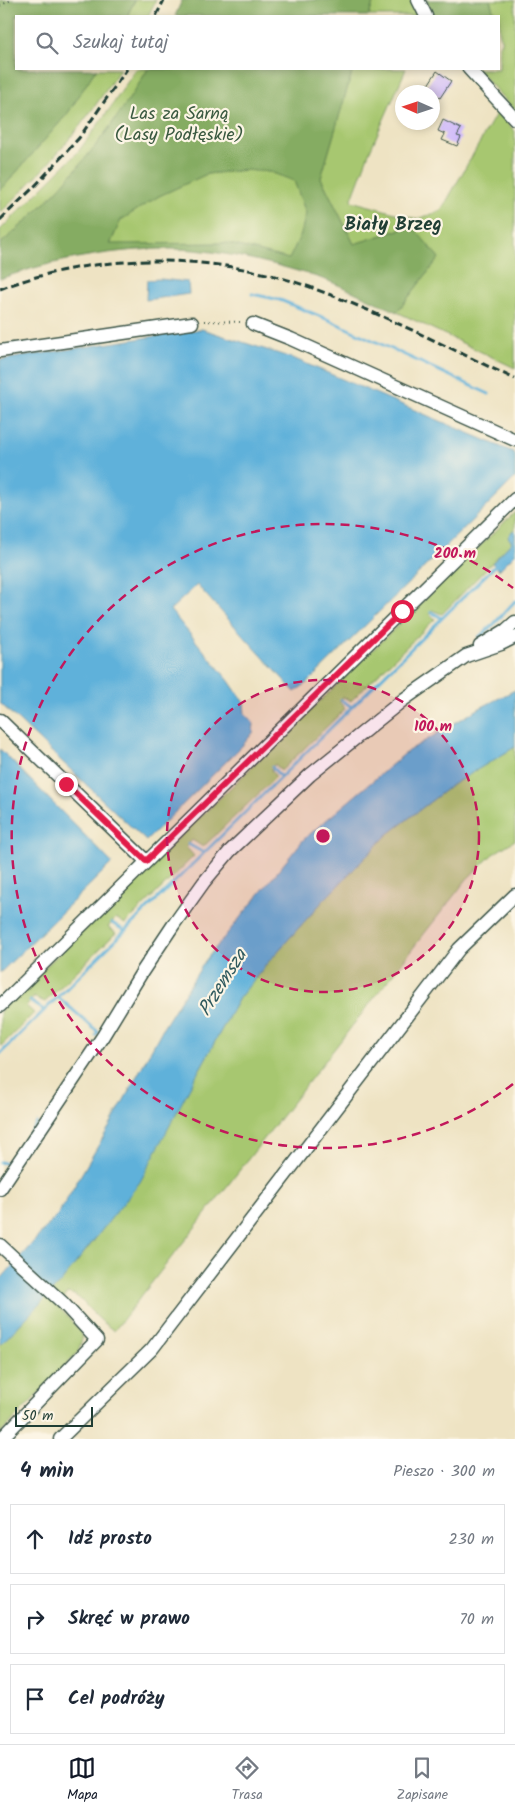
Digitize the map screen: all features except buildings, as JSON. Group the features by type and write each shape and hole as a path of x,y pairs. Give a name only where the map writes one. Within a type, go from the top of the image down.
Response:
{"lane":[{"path":"418,0 426,15"},
{"path":"470,70 515,119"},
{"path":"0,351 197,322"},
{"path":"253,324 291,339 515,440"},
{"path":"0,1006 515,499"},
{"path":"0,1189 103,1036 174,924 204,882 230,851 296,788 354,738 403,700 515,622"},
{"path":"466,656 515,637"},
{"path":"501,644 515,649"},
{"path":"0,720 146,861"},
{"path":"60,1439 152,1349 459,949 515,895"},
{"path":"1,1439 96,1340 63,1303 4,1249"}],"path":[{"path":"0,6 12,0"},
{"path":"197,322 241,322 253,324"}],"green space":[{"name":"Las za Sarną (Lasy Podłęskie)","path":"0,0 135,0 128,15 15,15 15,70 95,70 68,113 0,191"},
{"path":"135,0 156,0 148,15 128,15"},
{"path":"182,0 374,0 369,15 175,15"},
{"path":"374,0 412,0 419,15 369,15"},
{"path":"426,0 490,0 495,15 433,15"},
{"path":"490,0 515,0 515,111 478,70 500,70 500,44 502,43 500,15 495,15"},
{"path":"95,70 119,70 64,145 0,213 0,191 68,113"},
{"path":"135,70 147,70 133,94 82,163 43,205 0,244 0,230 78,152"},
{"name":"Las za Sarną (Lasy Podłęskie)","path":"147,70 353,70 321,178 354,244 412,226 439,258 397,312 305,273 242,257 194,250 146,249 121,251 71,259 0,279 0,244 63,184 82,163 116,118","holes":["245,170 270,172 294,181 306,213 301,234 289,259 227,243 110,244 121,220 159,196 207,174"]},
{"path":"353,70 406,70 399,85 395,85 395,94 369,153 351,201 417,219 441,211 497,112 515,131 515,368 397,312 439,258 411,226 354,244 321,178"},
{"path":"245,170 270,172 294,180 306,213 301,234 289,260 226,243 110,245 121,220 159,196 207,174"},
{"path":"515,512 515,531 508,537 512,542 442,614 432,610 430,614 435,619 351,701 343,697 340,702 345,709 281,771 275,764 271,770 276,777 203,847 192,840 186,847 194,856 125,924 116,918 108,927 116,933 45,1002 34,997 26,1006 34,1013 0,1047 0,1011"},
{"path":"515,747 515,840 493,854 467,879 114,1331 78,1297 67,1293 58,1306 80,1331 82,1339 78,1352 0,1434 0,1345 60,1283 96,1238 191,1085 239,998 322,902 387,835 452,785"}],"water":[{"path":"160,279 188,282 189,294 146,300 147,280"},
{"path":"202,329 295,359 513,452 515,455 515,478 309,681 295,692 197,585 170,610 229,681 244,703 245,714 254,724 253,733 241,747 146,841 0,703 0,360"},
{"path":"513,530 515,531 515,554 499,570 492,563 512,542 508,537"},
{"name":"Przemsza","path":"515,690 515,747 452,785 387,835 322,902 270,960 239,998 140,1182 60,1283 0,1345 0,1280 58,1214 111,1124 163,1028 205,961 304,839 408,751 480,708"},
{"path":"0,749 112,863 0,973"}],"waterway":[{"path":"252,294 280,300 329,320 489,394"},
{"path":"0,1054 498,563"},
{"path":"479,637 515,601"},
{"path":"431,612 442,618"},
{"path":"341,700 352,707"},
{"path":"272,767 281,777"},
{"path":"188,844 204,853"},
{"path":"112,923 125,931"},
{"path":"58,997 98,1032 96,1035"},
{"path":"30,1001 44,1010"},
{"path":"0,1162 5,1163 12,1160 37,1123"}],"railway":[{"path":"156,15 164,0"},
{"path":"0,220 34,187 79,138 126,70"},
{"path":"0,289 38,277 77,268 117,263 158,261 238,268 277,277 315,289 366,309 515,379"}],"district":[{"name":"Biały Brzeg","path":"393,225"}],"route":[{"path":"66,784 146,861 402,611"}]}
